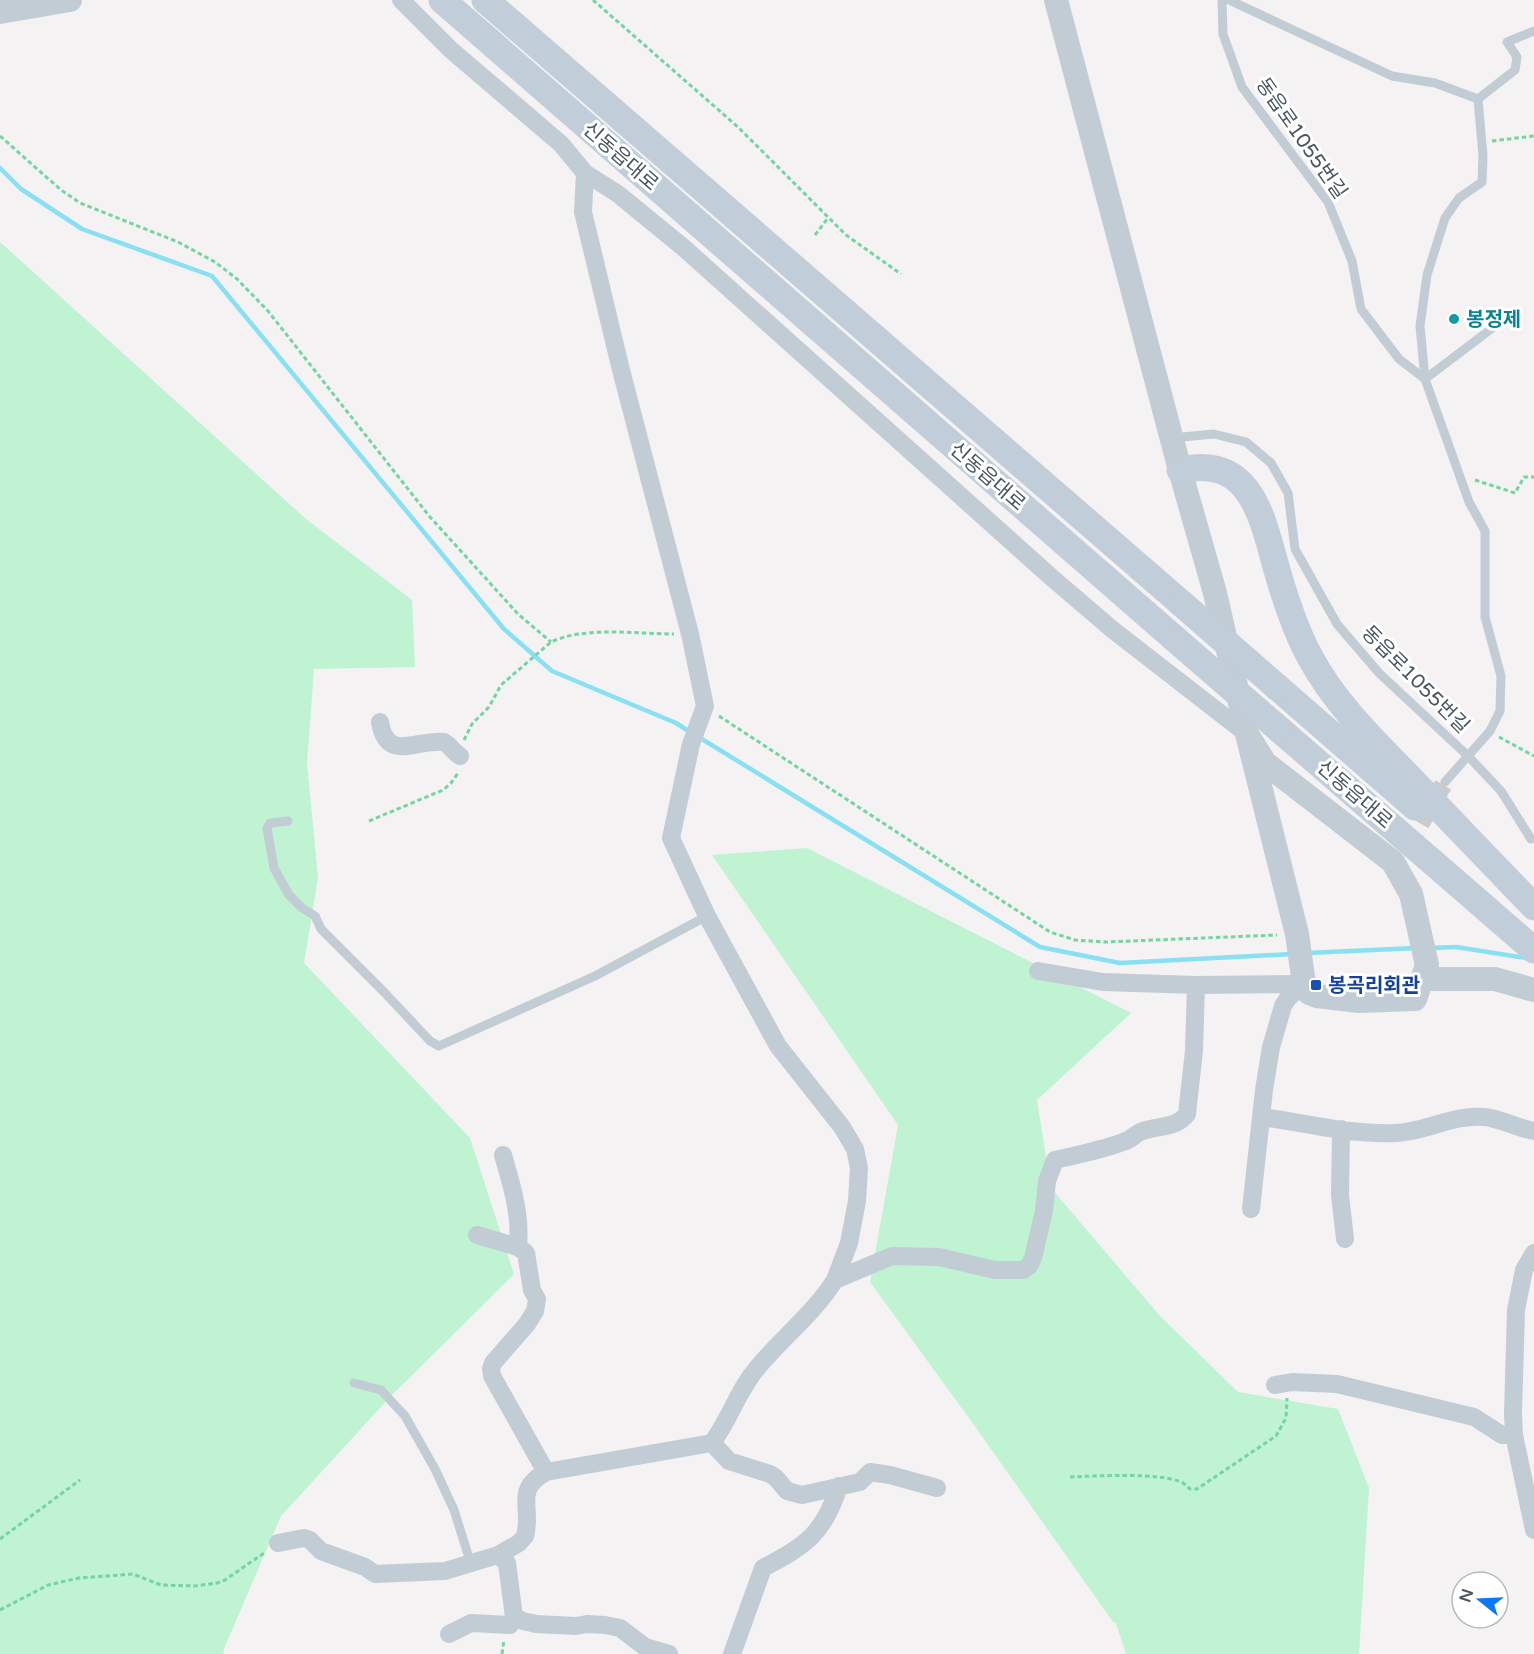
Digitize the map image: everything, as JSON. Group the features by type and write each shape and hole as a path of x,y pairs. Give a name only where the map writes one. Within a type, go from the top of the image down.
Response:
{"main road":[{"name":"신동읍대로","path":"485,0 1534,908"},
{"name":"신동읍대로","path":"444,1 1534,950"},
{"path":"1180,470 1202,466 1214,469 1234,478 1253,497 1265,524 1294,622 1310,658 1343,706 1534,908"}],"street":[{"path":"0,12 70,0"},
{"path":"401,0 451,50 561,144 585,173 618,194 684,248 1113,630 1246,734 1265,764 1400,855 1420,930 1425,972 1415,999 1359,1001 1309,993 1246,734 1215,593 1180,470 1056,0"},
{"path":"278,1543 304,1538 330,1556 365,1567 375,1574 445,1571 498,1555 519,1543 525,1536 527,1489 532,1480 546,1472 712,1443 723,1429 744,1386 757,1368 807,1317 835,1280 849,1243 857,1201 859,1168 855,1149 842,1127 778,1046 707,916 671,838 691,744 703,710 690,634 621,370 583,212 585,173"},
{"path":"380,723 382,734 389,744 404,747 444,742 460,756"},
{"path":"1038,971 1103,982 1196,985 1304,979"},
{"path":"1425,972 1495,979 1523,985 1534,990"},
{"path":"1251,1209 1268,1061 1278,1020 1288,998 1304,979"},
{"path":"835,1280 892,1256 939,1257 995,1270 1023,1270 1029,1266 1044,1211 1047,1181 1055,1160 1101,1149 1130,1139 1141,1132 1175,1125 1187,1114 1194,1051 1196,985"},
{"path":"1262,1117 1360,1132 1396,1133 1418,1130 1452,1119 1483,1117 1534,1131"},
{"path":"1341,1129 1340,1196 1345,1239"},
{"path":"503,1155 516,1202 518,1248"},
{"path":"477,1235 518,1248 526,1253 532,1290 537,1299 535,1311 528,1324 498,1357 491,1369 492,1376 546,1472"},
{"path":"1534,1253 1524,1270 1516,1310 1514,1435 1534,1530"},
{"path":"1283,1383 1336,1384 1474,1417 1502,1435 1514,1435"},
{"path":"712,1443 729,1461 770,1474 787,1491 802,1495 860,1482 870,1472 937,1488"},
{"path":"732,1654 764,1569 819,1530 831,1511 839,1486"},
{"path":"450,1634 471,1623 510,1624 514,1617 507,1563 498,1555"},
{"path":"514,1617 536,1624 576,1626 588,1624 620,1628 645,1647 669,1654"}],"lane":[{"name":"동읍로1055번길","path":"1222,0 1223,34 1242,87 1328,202 1352,261 1361,309 1399,359 1425,379"},
{"path":"1229,0 1392,76 1435,83 1478,99 1515,70 1517,57 1507,42 1534,31"},
{"name":"동읍로1055번길","path":"1445,782 1490,731 1500,711 1501,676 1485,618 1485,531 1469,502 1425,379 1420,326 1427,275 1445,218 1459,198 1482,182 1482,142 1478,99"},
{"path":"1425,379 1499,323"},
{"name":"동읍로1055번길","path":"1172,438 1214,434 1246,442 1271,463 1288,493 1295,549 1336,624 1379,674 1468,756 1501,791 1531,839"},
{"path":"288,821 270,823 267,828 274,868 289,895 302,908 315,916 321,929 429,1041 439,1046 595,976 707,916"},
{"path":"354,1383 381,1390 405,1416 435,1469 454,1510 471,1564"}],"path":[{"path":"593,0 738,127 846,235 901,274"},
{"path":"0,136 61,190 80,203 178,242 215,262 237,279 268,311 430,517 518,614 551,642"},
{"path":"1482,142 1534,136"},
{"path":"815,235 828,218"},
{"path":"1459,475 1515,493 1524,477 1534,477"},
{"path":"528,663 551,642 560,638 588,633 690,634"},
{"path":"703,710 1050,932 1075,940 1106,942 1297,938"},
{"path":"1490,731 1534,756"},
{"path":"1070,1477 1131,1475 1166,1479 1183,1483 1190,1489 1197,1489 1280,1432 1286,1418 1288,1390 1283,1383"},
{"path":"0,1539 80,1480"},
{"path":"0,1610 48,1585 79,1578 133,1574 161,1585 195,1586 217,1583 225,1580 278,1543"}],"green space":[{"path":"0,242 306,519 412,600 415,667 314,669 307,763 318,878 304,963 470,1138 514,1274 390,1397 281,1516 223,1651 224,1654 0,1654"},
{"path":"807,848 1131,1013 1037,1100 1051,1188 1160,1316 1238,1392 1338,1409 1369,1488 1359,1654 1126,1654 1116,1623 1113,1622 870,1282 898,1125 712,855"}],"waterway":[{"path":"0,168 21,189 82,229 212,276 504,629 552,671 676,723 690,732"},
{"path":"697,736 1040,947 1120,963 1293,954"},
{"path":"1430,948 1456,947 1526,958"},
{"path":"1307,953 1416,948"}],"tunnel":[{"path":"1407,847 1445,782"}],"place":[{"name":"봉정제","path":"1454,319"},
{"name":"봉곡리회관","path":"1316,985"}]}
